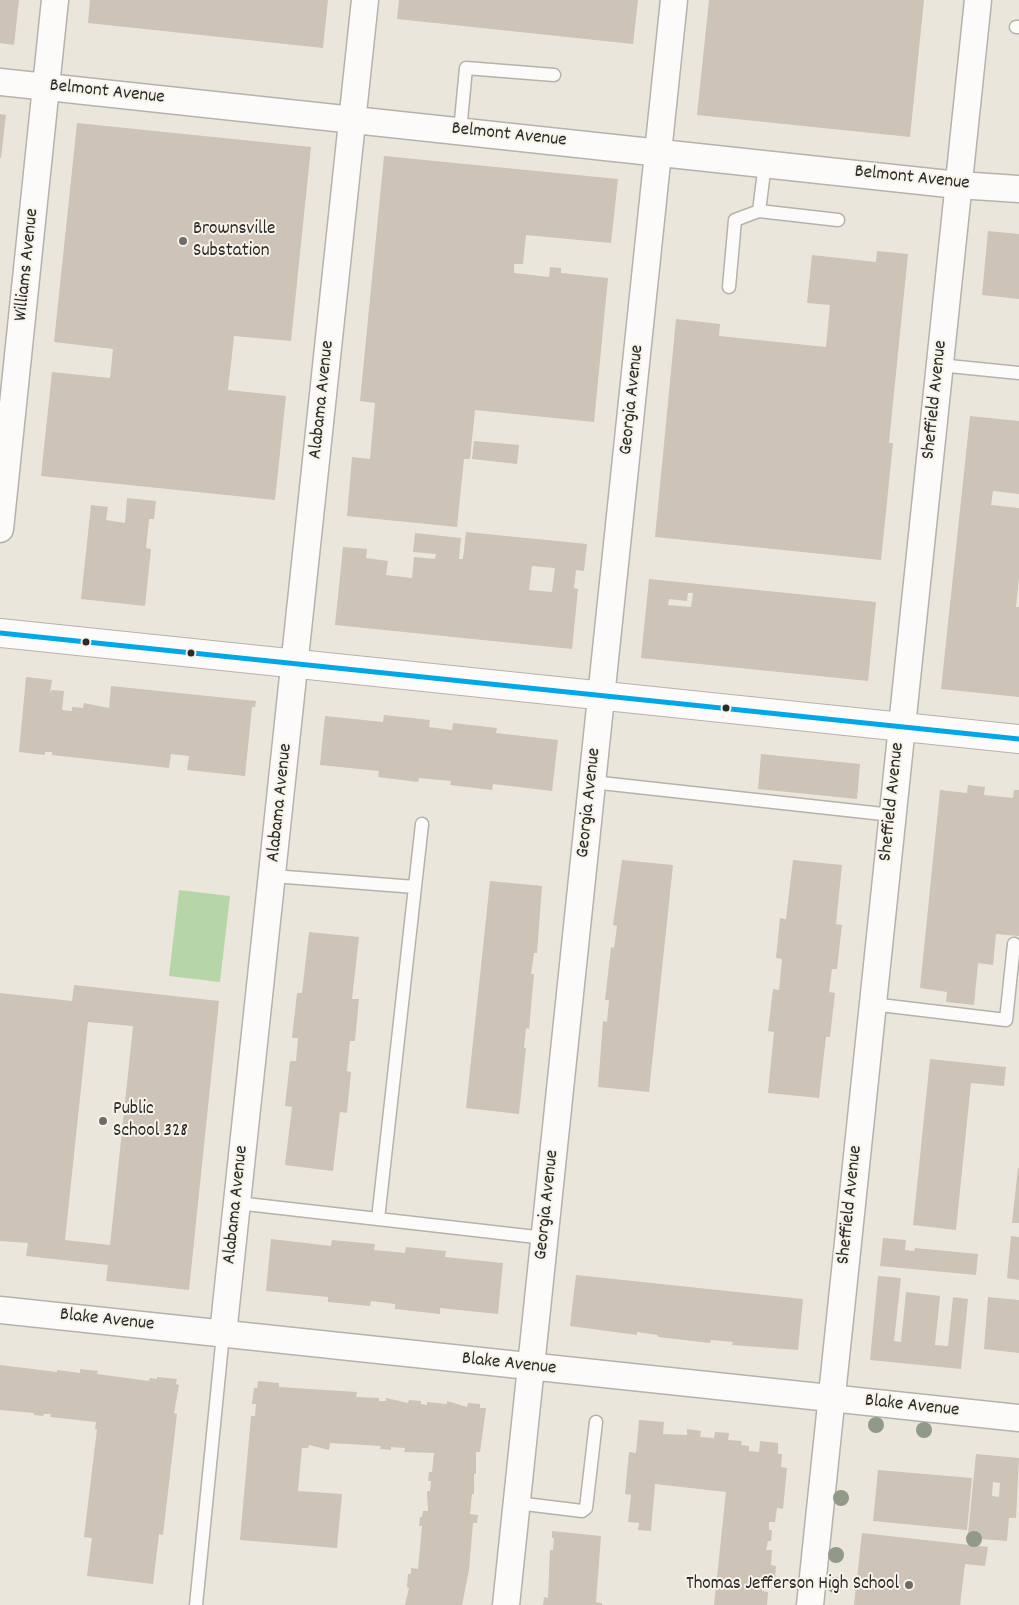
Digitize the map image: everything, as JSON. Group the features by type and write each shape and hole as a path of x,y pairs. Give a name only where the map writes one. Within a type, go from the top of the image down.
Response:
{"street":[{"name":"Williams Avenue","path":"0,529 56,0"},
{"name":"Alabama Avenue","path":"223,1334 296,663 365,0"},
{"name":"Georgia Avenue","path":"506,1605 674,0"},
{"name":"Sheffield Avenue","path":"810,1605 978,0"},
{"name":"Belmont Avenue","path":"0,82 1019,190"},
{"path":"0,633 1019,739"},
{"name":"Blake Avenue","path":"0,1310 1019,1418"}],"lane":[{"path":"460,131 466,68 554,75"},
{"path":"759,211 765,164"},
{"path":"729,287 735,220 759,211 838,220"},
{"path":"939,365 1019,373"},
{"path":"592,782 892,815"},
{"path":"378,1219 422,824"},
{"path":"273,876 415,887"},
{"path":"872,1004 1006,1020 1014,944"},
{"path":"237,1203 545,1238"},
{"name":"Alabama Avenue","path":"196,1605 223,1334"},
{"path":"517,1504 582,1511 586,1508 596,1422"}],"green space":[{"path":"179,890 230,896 220,982 169,976"}],"building":[{"path":"0,0 19,0 14,45 0,43"},
{"path":"90,0 328,0 323,48 88,23"},
{"path":"399,0 638,0 633,44 397,19"},
{"path":"709,0 924,0 910,137 697,115"},
{"path":"0,114 6,115 1,158 0,158"},
{"name":"Brownsville Substation","path":"77,123 311,147 291,341 234,336 228,390 286,396 275,500 41,476 52,372 110,378 113,349 54,342"},
{"path":"384,156 618,179 611,243 526,235 523,264 514,264 514,273 549,277 550,267 561,268 561,273 608,278 594,422 475,410 470,459 464,459 457,527 347,516 352,457 370,459 375,403 360,401"},
{"path":"988,231 1019,234 1019,299 982,295"},
{"path":"877,251 908,254 889,443 893,443 881,560 655,537 676,319 720,324 719,336 826,347 830,305 807,303 812,255 876,262"},
{"path":"970,416 1019,421 1019,494 993,491 991,505 1019,508 1019,578 1016,607 1019,607 1019,697 941,689"},
{"path":"474,441 519,445 517,464 472,459"},
{"path":"127,498 156,501 154,519 149,519 146,548 151,549 145,606 81,599 91,505 108,507 106,520 125,523"},
{"path":"466,532 587,544 584,571 576,570 574,588 578,589 572,649 335,625 343,547 367,549 366,558 388,561 386,575 412,578 414,557 435,559 436,554 413,552 415,533 461,538 459,559 463,559","holes":["532,566 555,568 552,592 529,590"]},
{"path":"649,579 876,602 868,681 641,658","holes":["688,593 693,593 691,607 668,605 669,599 687,601"]},
{"path":"26,677 52,680 50,693 52,690 64,691 62,710 72,711 72,707 83,708 84,703 109,708 111,686 256,701 255,707 252,707 245,776 187,770 189,756 171,754 169,768 52,755 52,752 45,752 45,755 19,752"},
{"path":"384,715 430,720 429,727 452,730 453,723 497,728 496,733 558,740 552,791 493,784 492,790 450,785 451,781 419,778 418,782 378,777 379,771 320,765 325,716 383,722"},
{"path":"761,754 860,764 857,799 758,789"},
{"path":"968,785 985,787 984,795 1013,798 1014,790 1019,790 1019,936 996,934 993,965 978,963 974,1005 946,1002 947,992 920,988 940,790 967,793"},
{"path":"622,860 673,865 649,1092 598,1087 603,1021 607,1022 609,1000 605,1000 611,947 614,948 617,926 613,925"},
{"path":"793,860 842,865 836,924 842,925 837,969 832,969 829,992 835,993 830,1037 826,1037 819,1098 768,1093 774,1032 768,1031 773,989 779,990 782,959 776,958 780,918 786,919"},
{"path":"490,881 542,886 537,953 534,953 531,974 534,974 529,1029 526,1028 524,1048 526,1048 519,1114 466,1108"},
{"path":"309,932 359,937 352,999 359,999 355,1041 350,1041 347,1071 351,1072 347,1113 340,1112 333,1171 285,1165 292,1107 285,1106 290,1061 296,1061 298,1038 292,1038 297,993 302,993"},
{"name":"Public School 328","path":"74,985 219,1001 189,1290 106,1281 108,1265 26,1256 28,1243 0,1241 0,993 72,1001","holes":["88,1022 133,1026 110,1245 65,1240"]},
{"path":"930,1059 1006,1067 1004,1086 971,1083 956,1230 913,1225"},
{"path":"1018,1168 1019,1223 1012,1223"},
{"path":"1011,1236 1019,1237 1019,1280 1007,1278"},
{"path":"883,1238 906,1240 905,1250 914,1251 915,1248 978,1254 976,1275 880,1266"},
{"path":"271,1239 331,1246 332,1240 375,1244 374,1250 405,1253 406,1247 446,1251 445,1257 503,1263 498,1314 440,1308 440,1314 395,1309 395,1304 371,1301 370,1306 328,1302 328,1297 266,1291"},
{"path":"576,1275 803,1299 798,1350 732,1345 733,1342 711,1340 710,1343 658,1337 658,1335 637,1332 637,1335 570,1326"},
{"path":"878,1276 901,1278 894,1341 901,1342 906,1292 940,1296 935,1345 948,1346 953,1297 968,1299 961,1369 870,1360"},
{"path":"988,1297 1019,1300 1019,1353 984,1349"},
{"path":"0,1365 57,1372 57,1370 80,1373 80,1369 98,1371 97,1374 149,1381 150,1378 157,1379 157,1377 177,1379 176,1384 179,1385 174,1413 177,1414 163,1535 159,1534 153,1584 87,1576 92,1538 84,1537 97,1429 95,1429 96,1422 50,1417 51,1414 44,1414 43,1416 34,1415 34,1413 0,1410"},
{"path":"258,1381 279,1383 279,1387 357,1392 356,1397 379,1398 379,1401 386,1401 386,1398 408,1403 409,1400 421,1401 421,1404 427,1405 427,1402 447,1404 447,1401 467,1407 468,1403 480,1404 480,1408 486,1408 480,1452 476,1452 476,1474 474,1474 474,1494 472,1494 470,1514 478,1515 477,1523 473,1523 469,1570 462,1605 405,1605 409,1588 407,1587 408,1574 411,1574 411,1568 418,1569 422,1526 419,1526 420,1517 422,1517 423,1511 428,1511 427,1491 430,1491 431,1481 428,1481 429,1472 432,1472 434,1453 404,1452 405,1448 391,1447 391,1450 380,1449 381,1446 330,1443 329,1450 309,1445 308,1448 302,1448 298,1491 342,1494 337,1548 240,1540 251,1416 255,1416 256,1404 252,1404 254,1388 257,1388"},
{"path":"639,1420 664,1422 663,1434 687,1435 687,1429 701,1431 700,1437 714,1438 715,1432 729,1433 728,1440 742,1441 741,1445 749,1446 749,1451 759,1452 760,1441 778,1443 778,1454 782,1454 781,1467 787,1468 783,1509 777,1508 775,1522 769,1522 769,1530 772,1530 771,1541 768,1541 766,1550 772,1550 771,1565 776,1566 775,1580 769,1579 769,1586 762,1585 762,1591 768,1592 767,1605 714,1605 726,1492 655,1484 651,1531 638,1530 639,1523 628,1522 631,1495 625,1494 629,1452 636,1453"},
{"path":"976,1454 1019,1458 1016,1518 1009,1518 1007,1541 981,1539 981,1536 968,1534","holes":["993,1482 1000,1483 999,1497 992,1496"]},
{"path":"878,1470 972,1478 967,1530 873,1521"},
{"path":"552,1531 601,1536 596,1602 602,1603 602,1605 543,1605 544,1597 548,1598 550,1550 553,1550 554,1538 552,1538"},
{"name":"Thomas Jefferson High School","path":"862,1533 988,1547 985,1566 965,1564 960,1605 854,1605"}],"transit line":[{"path":"0,633 1019,739"}],"place":[{"name":"Brownsville Substation","path":"183,241"},
{"name":"Public School 328","path":"103,1121"},
{"name":"Thomas Jefferson High School","path":"909,1585"}]}
